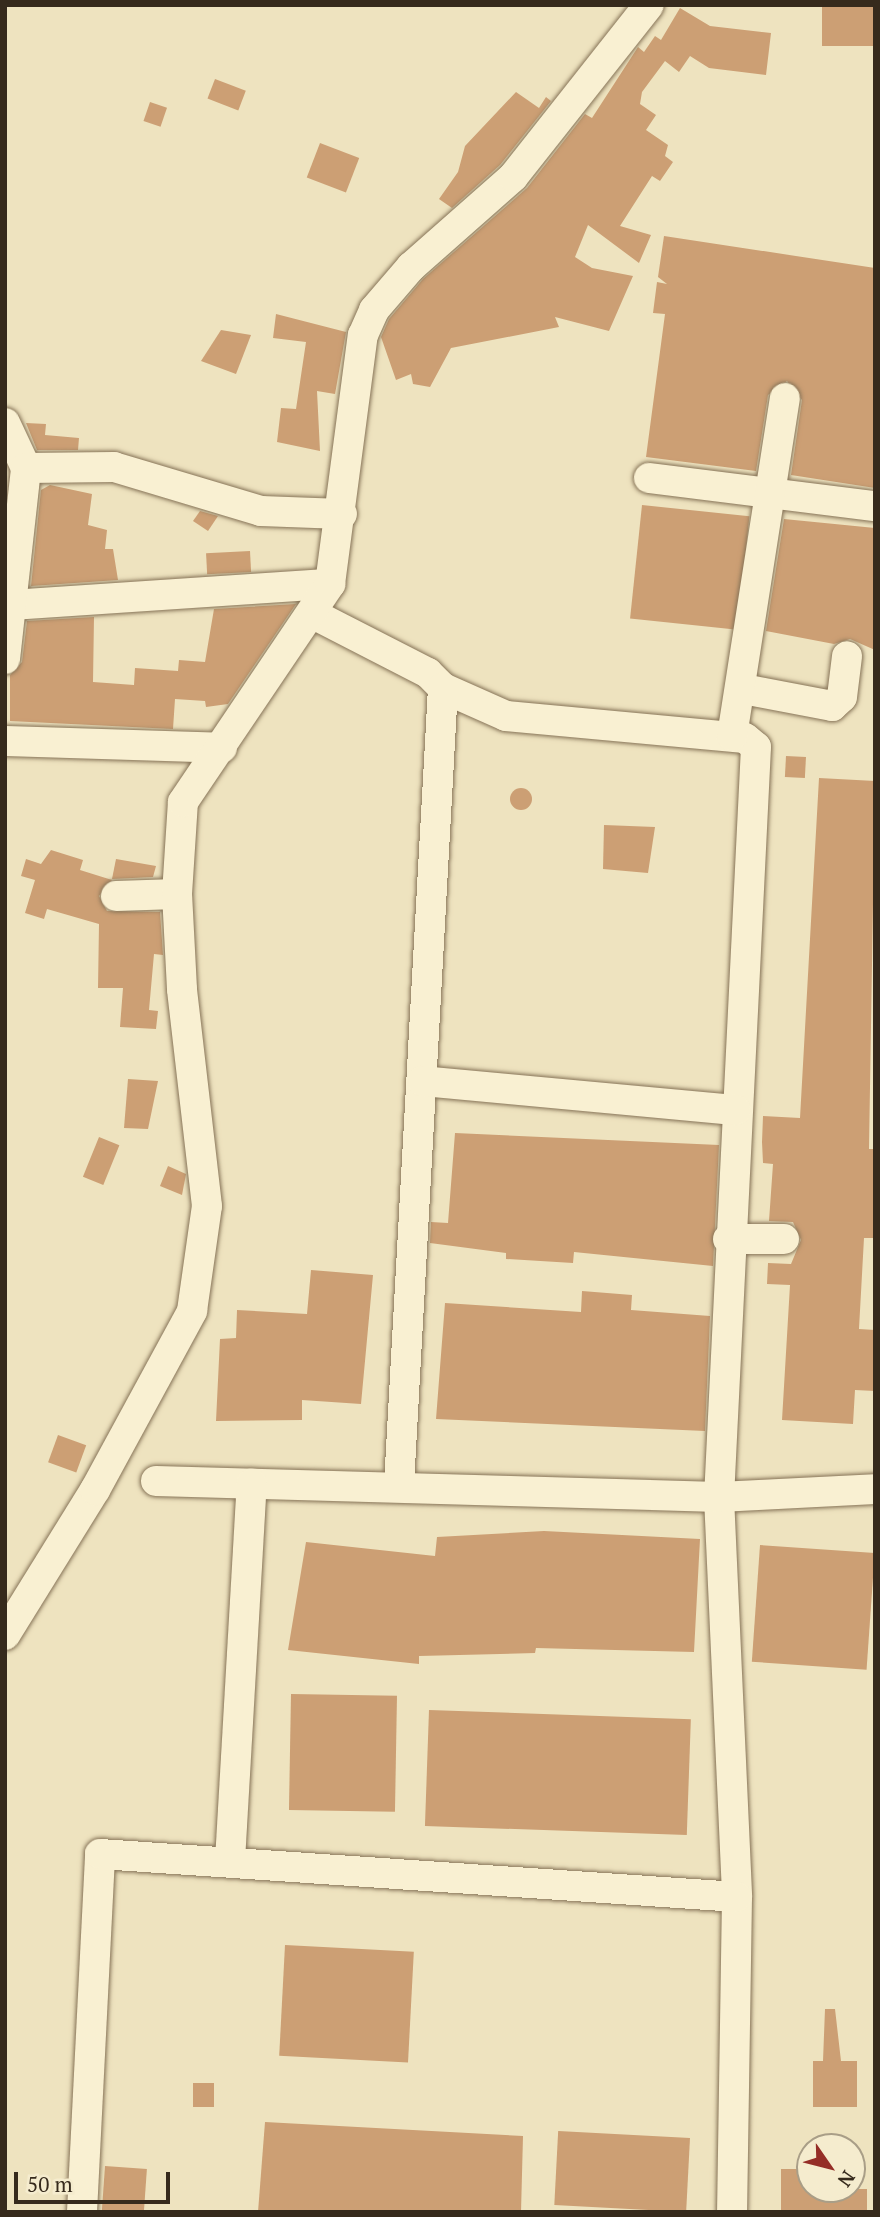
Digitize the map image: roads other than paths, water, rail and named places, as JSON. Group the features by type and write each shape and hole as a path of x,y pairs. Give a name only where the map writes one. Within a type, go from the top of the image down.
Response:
{"street":[{"path":"5,1635 95,1490 192,1311 201,1277 204,1142 189,1054 177,894 183,802 313,614 330,584 342,513 363,335 374,310 411,267 499,193 649,5"},
{"path":"732,736 743,689 785,398"},
{"path":"5,423 26,468 5,659"},
{"path":"26,468 114,467 261,511 342,513"},
{"path":"649,478 875,506"},
{"path":"11,605 330,584"},
{"path":"313,614 428,673 443,688 506,716 732,736 756,747 728,1239 719,1497 737,1897 732,2212"},
{"path":"743,689 832,706 842,697 847,656"},
{"path":"399,1486 443,688"},
{"path":"5,741 222,748"},
{"path":"116,897 177,894"},
{"path":"422,1081 736,1110"},
{"path":"728,1239 785,1239"},
{"path":"156,1481 719,1497 875,1489"},
{"path":"230,1861 252,1484"},
{"path":"82,2212 100,1854 737,1897"}]}
